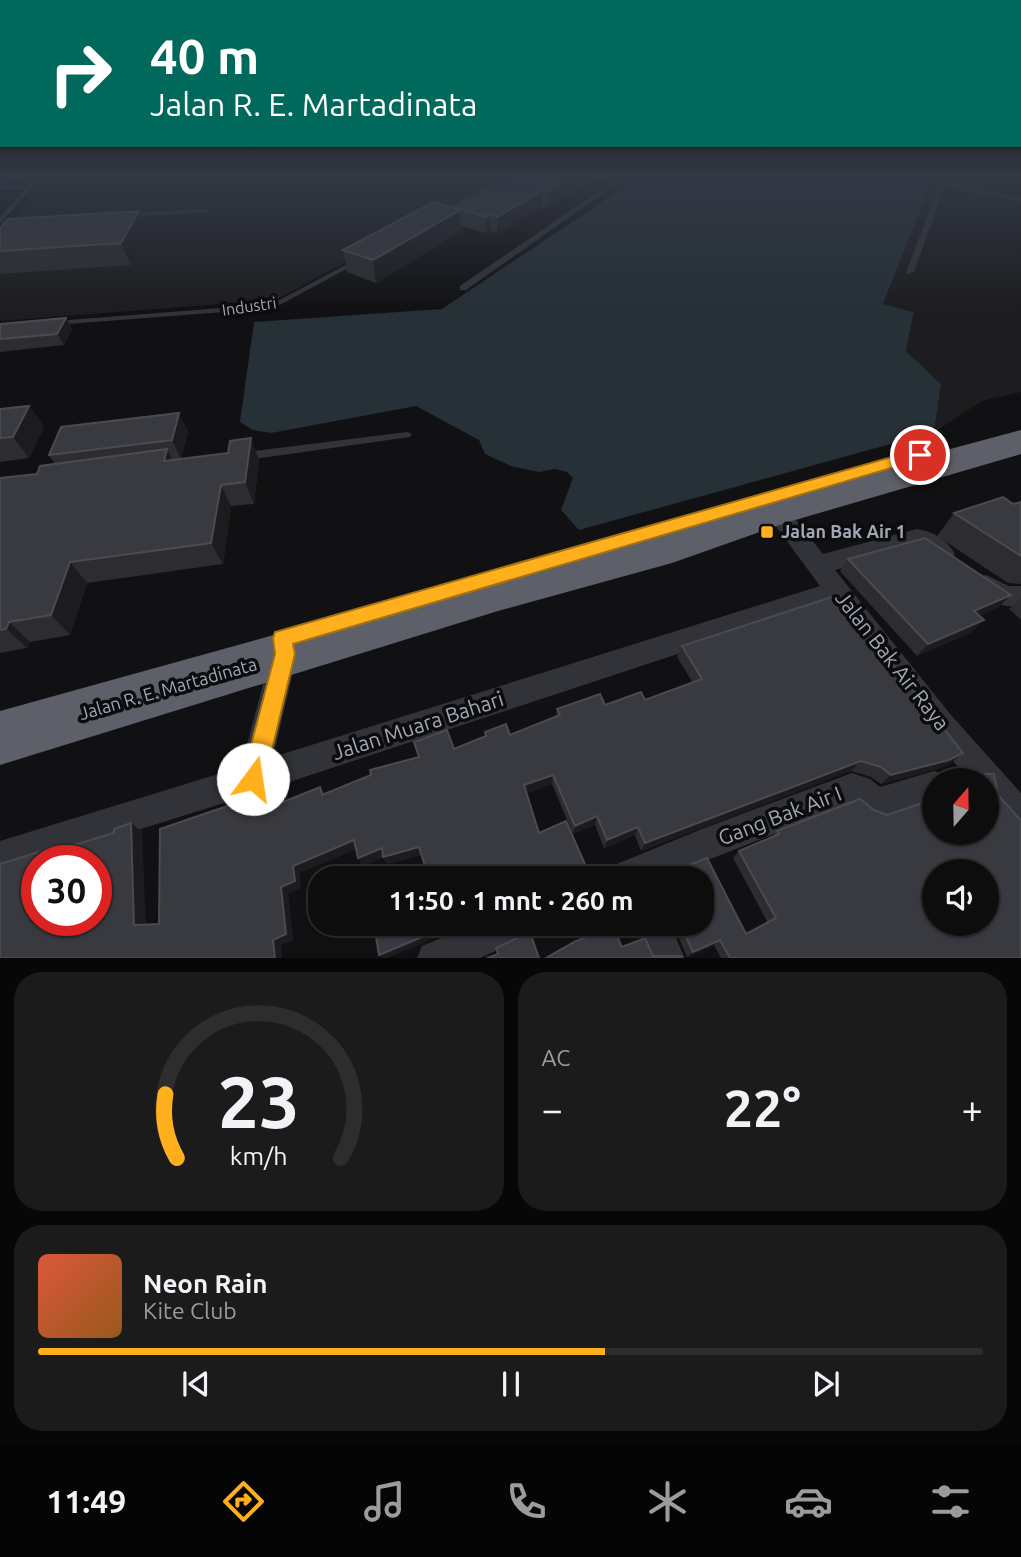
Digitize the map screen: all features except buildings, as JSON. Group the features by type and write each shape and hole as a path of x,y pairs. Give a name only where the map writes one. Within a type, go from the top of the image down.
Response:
{"highway":[{"name":"Jalan R. E. Martadinata","path":"0,719 672,546 772,505 1021,425"},
{"name":"Jalan R. E. Martadinata","path":"772,505 1021,442"},
{"name":"Jalan R. E. Martadinata","path":"0,738 284,646"}],"street":[{"name":"Jalan Bak Air Raya","path":"772,505 941,724 980,768"},
{"path":"818,565 917,538 924,540 999,594 1006,597 1021,596"},
{"name":"Jalan Muara Bahari","path":"0,857 253,779 836,590"},
{"path":"253,779 284,646"},
{"name":"Gang Bak Air I","path":"657,866 852,788 859,790 876,804 922,790"},
{"name":"Jalan Bak Air Raya","path":"999,791 1021,817"},
{"path":"435,958 487,936"},
{"path":"658,936 667,958"}],"lane":[{"path":"463,288 560,221"},
{"path":"910,272 929,221"},
{"name":"Industri","path":"41,324 274,306 366,256"},
{"path":"231,458 407,435"}],"shaded area":[{"path":"12,221 421,221 276,300 0,321 0,235"},
{"path":"574,221 916,221 883,304 914,312 906,351 941,384 934,432 579,530 561,510 573,478 567,472 555,469 539,472 511,466 485,454 479,440 416,406 271,433 253,430 240,422 254,322 442,309"},
{"path":"916,221 1021,221 1021,392 982,401 934,432 941,384 906,351 914,312 883,304"}],"place":[{"name":"Jalan Bak Air 1","path":"767,532"}],"route":[{"path":"253,779 285,654 282,638 920,455"}]}
